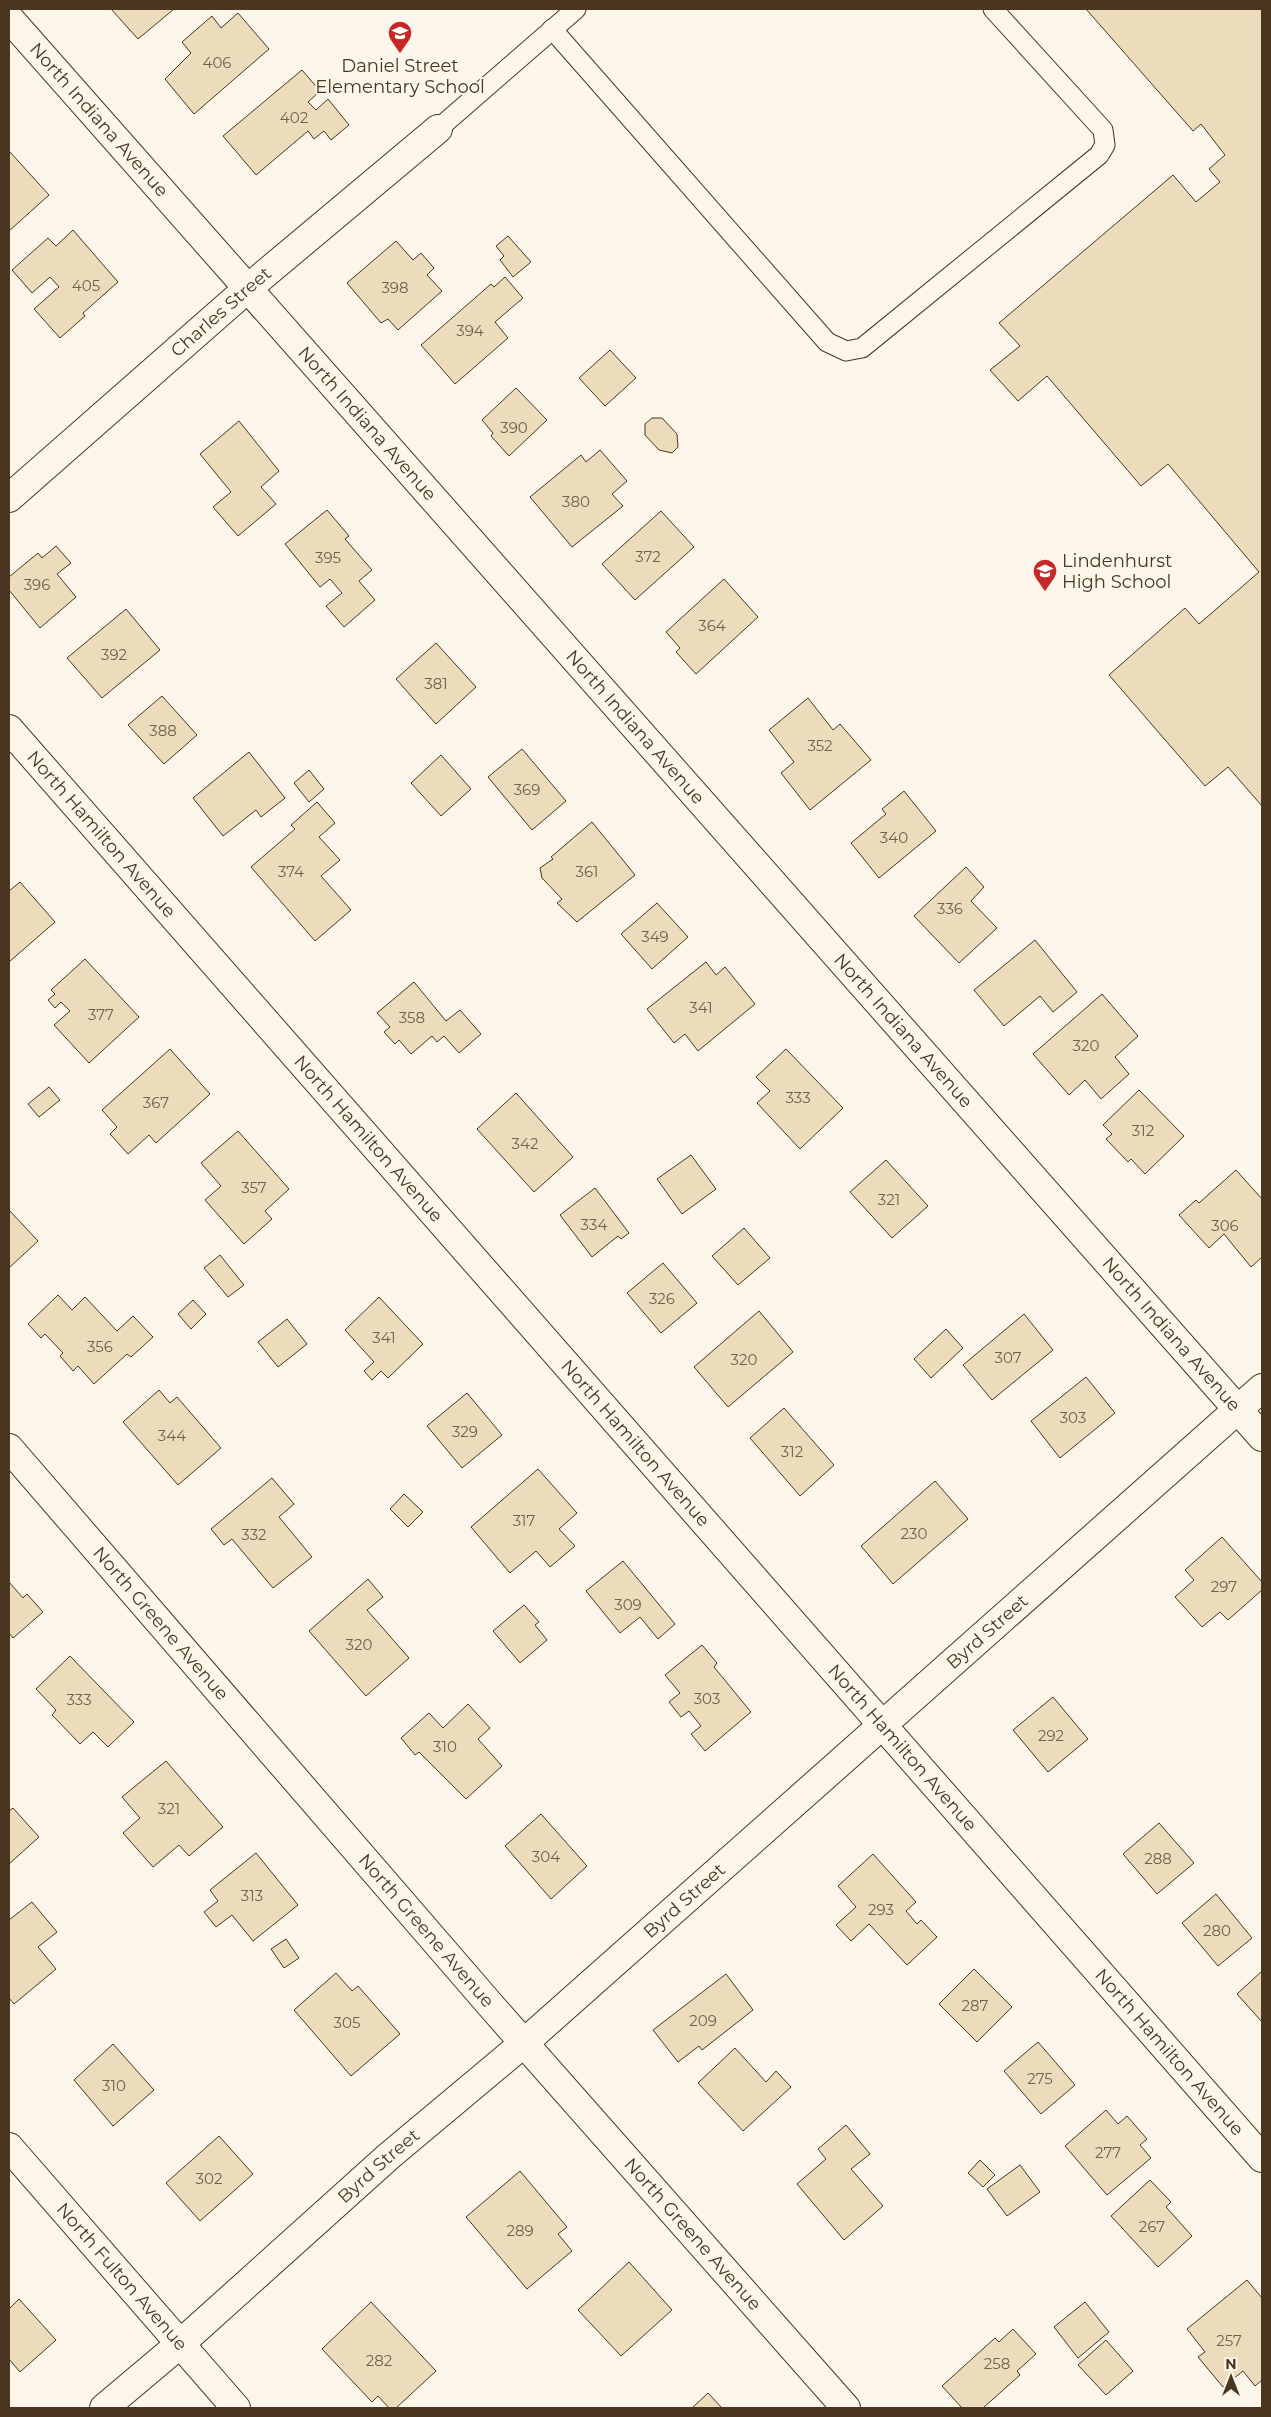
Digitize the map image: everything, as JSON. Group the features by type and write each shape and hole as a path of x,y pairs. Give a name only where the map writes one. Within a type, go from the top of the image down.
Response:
{"street":[{"name":"North Indiana Avenue","path":"9,18 1262,1437"},
{"name":"Charles Street","path":"9,498 247,289 438,129"},
{"name":"North Hamilton Avenue","path":"9,730 1262,2158"},
{"name":"Byrd Street","path":"104,2408 180,2344 389,2156 524,2043 1262,1388"},
{"name":"North Greene Avenue","path":"9,1448 524,2043 846,2408"},
{"name":"North Fulton Avenue","path":"9,2147 236,2408"}],"lane":[{"path":"438,129 576,9"},
{"path":"552,29 827,342 846,351 862,348 1099,155 1105,145 1103,130 993,9"}],"building":[{"path":"111,9 174,9 138,39"},
{"path":"1086,9 1262,9 1262,806 1228,767 1205,786 1109,675 1185,608 1199,624 1259,572 1168,464 1141,486 1047,376 1018,401 990,370 1020,346 999,323 1173,175 1196,202 1220,182 1209,169 1225,155 1201,124 1193,131"},
{"path":"238,13 269,49 194,114 165,79 191,53 182,42 212,16 221,28"},
{"path":"302,70 320,91 308,102 316,110 328,99 349,125 331,140 324,131 314,139 308,131 256,175 223,136"},
{"path":"9,153 49,195 9,231"},
{"path":"73,230 118,282 83,313 85,316 60,338 34,309 59,287 50,277 32,293 12,270 48,238 56,246"},
{"path":"508,236 531,262 513,277 500,260 504,256 496,246"},
{"path":"396,241 413,260 421,253 434,268 427,275 442,291 398,330 388,319 381,323 347,283"},
{"path":"505,277 523,298 495,322 508,338 455,384 421,345 491,284 494,287"},
{"path":"610,350 636,378 605,406 579,378"},
{"path":"516,388 547,420 509,456 491,436 493,433 482,420"},
{"path":"652,418 662,418 677,434 678,447 672,453 659,450 645,435 645,424"},
{"path":"239,421 279,471 261,487 276,504 238,536 213,507 231,492 200,454"},
{"path":"600,450 627,481 612,494 623,506 572,547 530,497 581,455 586,462"},
{"path":"327,510 349,536 345,539 372,570 359,581 375,600 344,627 326,606 342,593 330,579 320,587 285,544"},
{"path":"661,511 694,547 635,600 602,564"},
{"path":"56,546 71,563 57,574 76,597 40,628 9,590 9,577 38,553 42,558"},
{"path":"724,579 758,617 696,674 676,652 680,648 666,632"},
{"path":"126,609 160,650 102,698 67,658"},
{"path":"436,643 476,687 436,724 396,679"},
{"path":"162,696 197,735 164,764 128,725"},
{"path":"808,698 833,730 840,724 871,760 810,810 781,773 794,762 769,730"},
{"path":"522,749 566,801 532,830 488,777"},
{"path":"249,752 285,798 261,817 256,810 223,836 193,798"},
{"path":"441,755 471,789 441,816 411,783"},
{"path":"309,770 324,789 309,802 294,783"},
{"path":"904,791 936,831 879,878 851,843 886,814 882,809"},
{"path":"317,802 335,823 319,837 340,860 321,876 351,910 315,941 251,867 295,829 291,825"},
{"path":"592,822 635,875 577,922 557,903 562,899 542,878 540,868 553,859 551,857"},
{"path":"966,867 984,887 971,901 997,928 959,963 914,916"},
{"path":"20,882 55,922 9,962 9,891"},
{"path":"657,903 688,937 652,969 621,934"},
{"path":"1035,940 1077,992 1053,1012 1040,996 1004,1026 974,990"},
{"path":"85,959 139,1017 89,1063 54,1025 70,1011 61,1002 55,1008 48,1000 55,994 51,990"},
{"path":"706,962 716,975 725,967 755,1004 698,1051 685,1034 674,1043 647,1009"},
{"path":"414,982 446,1021 460,1010 481,1034 459,1053 444,1036 437,1042 432,1036 411,1054 399,1040 395,1044 384,1032 390,1027 377,1013"},
{"path":"1102,994 1138,1036 1115,1057 1129,1074 1101,1099 1085,1080 1069,1095 1033,1054"},
{"path":"170,1049 210,1094 156,1143 149,1135 128,1154 110,1134 117,1127 102,1110"},
{"path":"786,1049 843,1108 800,1149 757,1103 770,1091 756,1077"},
{"path":"49,1087 60,1100 39,1117 28,1104"},
{"path":"1139,1090 1184,1136 1145,1174 1131,1159 1128,1162 1106,1139 1112,1134 1103,1125"},
{"path":"516,1093 573,1157 534,1192 477,1129"},
{"path":"238,1131 289,1189 265,1211 272,1219 244,1244 205,1200 221,1186 201,1163"},
{"path":"691,1155 716,1189 682,1214 657,1179"},
{"path":"886,1160 928,1206 892,1238 850,1192"},
{"path":"1236,1170 1262,1199 1262,1257 1251,1267 1224,1234 1209,1248 1179,1215 1196,1200 1199,1203"},
{"path":"595,1188 629,1233 621,1239 618,1236 592,1257 560,1215"},
{"path":"9,1210 38,1241 9,1268"},
{"path":"744,1228 770,1258 738,1285 712,1256"},
{"path":"220,1255 244,1285 228,1297 204,1268"},
{"path":"663,1263 697,1303 661,1333 627,1293"},
{"path":"58,1295 72,1310 85,1297 117,1331 133,1316 153,1337 131,1357 127,1354 94,1384 78,1366 73,1371 60,1356 63,1353 45,1334 41,1338 28,1324"},
{"path":"379,1297 423,1344 388,1378 381,1371 372,1380 364,1371 374,1362 345,1330"},
{"path":"193,1300 206,1314 191,1329 178,1314"},
{"path":"759,1311 793,1352 728,1407 694,1367"},
{"path":"1024,1314 1053,1350 992,1400 963,1365"},
{"path":"287,1319 307,1344 278,1367 258,1342"},
{"path":"946,1329 963,1348 931,1378 914,1359"},
{"path":"1086,1377 1115,1413 1060,1458 1031,1421"},
{"path":"159,1390 170,1403 177,1397 221,1448 178,1485 123,1422"},
{"path":"467,1393 502,1435 462,1468 427,1426"},
{"path":"784,1408 834,1465 800,1496 750,1438"},
{"path":"538,1469 577,1513 559,1529 575,1546 550,1567 536,1551 510,1573 471,1527"},
{"path":"272,1478 294,1504 279,1517 312,1557 273,1588 232,1539 224,1545 211,1529"},
{"path":"935,1481 968,1519 893,1584 861,1546"},
{"path":"404,1494 423,1512 408,1527 390,1509"},
{"path":"1222,1537 1262,1582 1262,1590 1228,1620 1220,1612 1202,1627 1175,1597 1194,1580 1185,1570"},
{"path":"623,1561 675,1624 658,1639 640,1617 620,1633 586,1591"},
{"path":"368,1579 383,1597 367,1610 409,1658 366,1696 309,1631"},
{"path":"9,1582 23,1598 27,1594 43,1612 13,1638 9,1633"},
{"path":"524,1605 539,1622 535,1625 547,1640 520,1663 493,1631"},
{"path":"702,1645 717,1663 714,1667 751,1712 705,1751 691,1734 701,1726 689,1711 681,1717 669,1702 680,1693 665,1675"},
{"path":"70,1656 134,1722 108,1747 93,1732 80,1744 52,1715 56,1710 36,1689"},
{"path":"1053,1697 1088,1739 1048,1772 1013,1730"},
{"path":"468,1704 490,1728 478,1739 502,1766 466,1799 419,1752 415,1755 401,1738 429,1713 443,1728"},
{"path":"166,1761 223,1827 189,1856 179,1845 153,1867 123,1833 140,1818 122,1797"},
{"path":"13,1808 39,1837 9,1864 9,1811"},
{"path":"541,1814 587,1866 551,1899 505,1846"},
{"path":"1159,1823 1194,1863 1157,1894 1123,1854"},
{"path":"256,1853 298,1905 253,1941 232,1915 216,1927 204,1912 218,1901 210,1890"},
{"path":"873,1854 916,1902 906,1911 917,1924 921,1920 937,1937 907,1965 869,1924 851,1941 836,1925 856,1907 838,1886"},
{"path":"1216,1894 1252,1938 1218,1966 1182,1923"},
{"path":"32,1902 57,1932 38,1947 56,1969 14,2004 9,1998 9,1920"},
{"path":"286,1939 299,1958 284,1968 271,1949"},
{"path":"974,1969 1012,2007 977,2042 939,2004"},
{"path":"1262,1971 1262,2022 1237,1994"},
{"path":"336,1973 352,1991 358,1986 400,2034 351,2076 294,2010"},
{"path":"726,1974 753,2010 702,2050 699,2046 678,2062 653,2030"},
{"path":"1038,2042 1075,2085 1041,2114 1004,2071"},
{"path":"113,2044 154,2090 113,2126 74,2080"},
{"path":"735,2048 766,2082 776,2071 791,2087 743,2131 698,2083"},
{"path":"1106,2110 1118,2124 1127,2116 1147,2139 1140,2145 1151,2158 1107,2195 1065,2146"},
{"path":"846,2125 870,2154 851,2169 883,2206 844,2240 797,2184 826,2159 818,2149"},
{"path":"219,2136 253,2174 200,2221 166,2183"},
{"path":"980,2160 995,2175 983,2187 968,2173"},
{"path":"1020,2165 1040,2192 1007,2216 987,2189"},
{"path":"520,2171 567,2227 558,2234 572,2251 527,2289 466,2217"},
{"path":"1150,2180 1171,2202 1166,2207 1192,2236 1158,2267 1111,2216"},
{"path":"629,2262 672,2310 621,2356 578,2310"},
{"path":"1247,2280 1262,2298 1262,2380 1255,2386 1243,2371 1223,2387 1198,2357 1205,2352 1187,2329"},
{"path":"19,2299 56,2340 20,2372 9,2359 9,2309"},
{"path":"371,2302 436,2371 396,2408 389,2408 378,2396 372,2402 322,2349"},
{"path":"1085,2302 1109,2332 1078,2358 1054,2327"},
{"path":"1013,2329 1036,2354 1017,2371 1020,2375 983,2408 962,2408 942,2386 995,2338 999,2342"},
{"path":"1106,2340 1133,2371 1106,2395 1078,2365"},
{"path":"708,2393 722,2408 692,2408"}],"place":[{"name":"Daniel Street Elementary School","path":"400,54"},
{"name":"Lindenhurst High School","path":"1045,592"}]}
